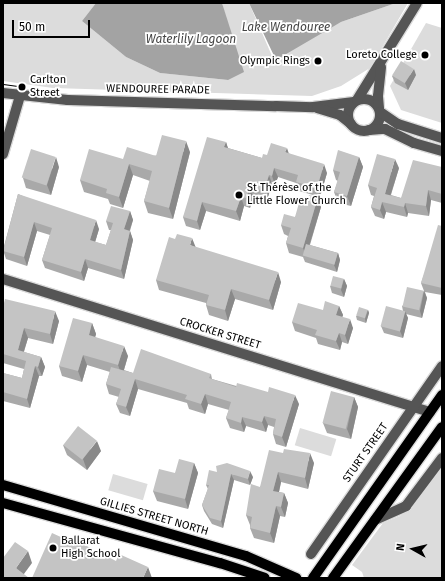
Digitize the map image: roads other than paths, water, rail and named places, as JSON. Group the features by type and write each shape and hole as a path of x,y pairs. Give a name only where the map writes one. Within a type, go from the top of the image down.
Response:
{"main road":[{"path":"313,578 442,396"},
{"path":"333,578 442,426"},
{"name":"GILLIES STREET NORTH","path":"3,485 246,556 296,578"},
{"path":"3,503 263,577"}],"street":[{"path":"417,3 381,65 348,112 351,124 358,129 385,129 414,143 442,151"},
{"path":"367,130 377,124 380,111 378,96 381,65"},
{"name":"WENDOUREE PARADE","path":"3,93 68,100 313,107 356,101"},
{"path":"3,154 20,96"},
{"path":"356,101 369,99 380,111 398,124 442,138"},
{"name":"WENDOUREE PARADE","path":"313,107 340,115 351,124"},
{"name":"CROCKER STREET","path":"3,279 430,412"},
{"name":"STURT STREET","path":"311,554 442,366"},
{"path":"375,520 406,506 442,458"}],"water":[{"name":"Waterlily Lagoon","path":"96,3 222,3 244,72 228,80 160,73 126,57 82,21"},
{"name":"Lake Wendouree","path":"249,3 396,3 341,22 276,60"}],"tram line":[{"path":"3,84 25,87"}],"place":[{"name":"Loreto College","path":"425,55"},
{"name":"Olympic Rings","path":"318,61"},
{"name":"Carlton Street","path":"22,87"},
{"name":"St Thérèse of the Little Flower Church","path":"239,195"},
{"name":"Ballarat High School","path":"53,548"}]}
